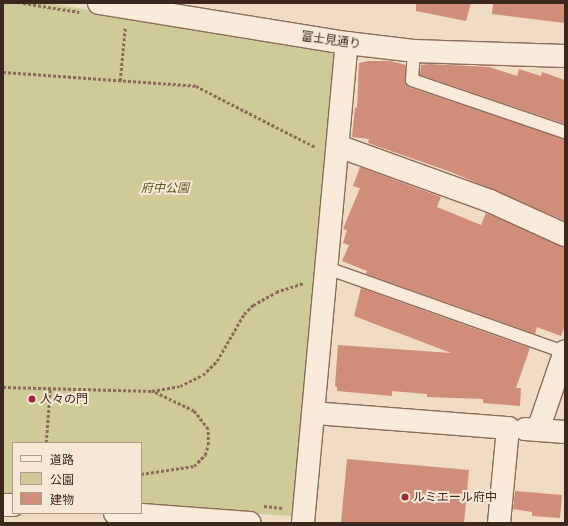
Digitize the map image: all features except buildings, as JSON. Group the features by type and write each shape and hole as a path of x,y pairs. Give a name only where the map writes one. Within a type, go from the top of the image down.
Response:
{"street":[{"name":"富士見通り","path":"106,9 414,51 565,56"},
{"path":"303,523 348,43"},
{"path":"338,146 490,201 565,235"},
{"path":"538,430 564,352"},
{"path":"313,414 565,432"},
{"path":"499,523 508,428"},
{"path":"142,513 254,514"}],"lane":[{"path":"414,51 412,80 565,132"},
{"path":"327,268 564,352"}],"path":[{"path":"23,3 106,9 120,81"},
{"path":"3,72 196,86 315,147"},
{"path":"315,154 316,140"},
{"path":"303,291 304,276"},
{"path":"3,387 152,391 180,386 203,375 217,361 244,314 253,305 276,292 303,284"},
{"path":"46,442 50,389"},
{"path":"142,474 194,466 205,455 208,445 208,429 194,411 152,391"},
{"path":"254,514 288,508"}],"green space":[{"name":"府中公園","path":"3,3 48,3 330,51 337,60 297,511 291,516 142,506 142,442 12,442 12,496 3,495"}],"place":[{"name":"人々の門","path":"32,399"},
{"name":"ルミエール府中","path":"405,497"}]}
